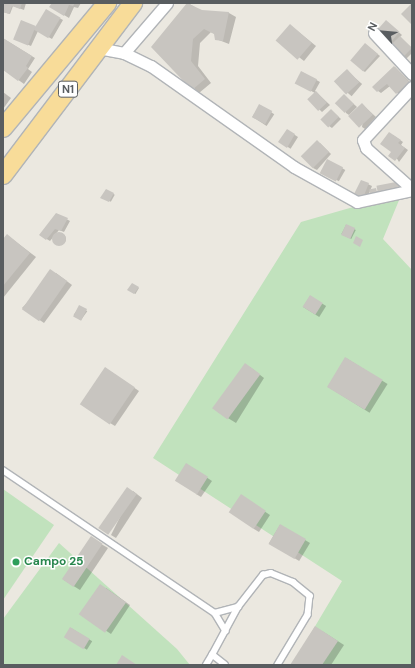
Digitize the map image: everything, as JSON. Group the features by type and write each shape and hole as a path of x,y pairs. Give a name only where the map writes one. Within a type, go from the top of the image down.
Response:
{"highway":[{"name":"N1","path":"3,128 107,3"},
{"name":"N1","path":"3,175 133,3"}],"street":[{"path":"124,53 167,3"},
{"path":"374,33 412,74"},
{"path":"98,48 124,53 151,66 294,167 357,202 412,189"},
{"path":"412,87 363,140 366,148 412,189"}],"lane":[{"path":"3,470 216,613 226,632"},
{"path":"206,665 226,632 238,607 263,575 271,573 293,582 310,596 308,614 278,665"},
{"path":"216,613 238,607"},
{"path":"212,655 224,665"}],"green space":[{"path":"402,193 383,239 412,270 412,665 292,665 342,581 153,458 301,222"},
{"name":"Campo 25","path":"3,489 54,525 3,600"},
{"path":"59,543 177,649 190,665 3,665 3,619"}],"building":[{"path":"3,3 22,3 20,9 12,6 9,14 3,12"},
{"path":"52,3 75,3 73,6 69,5 64,16 49,7"},
{"path":"187,3 202,10 229,12 223,41 215,40 214,34 204,29 193,39 191,61 205,79 192,90 151,47"},
{"path":"412,3 412,25 401,14"},
{"path":"46,9 61,18 48,38 34,30"},
{"path":"21,20 36,26 28,45 13,39"},
{"path":"386,20 400,32 389,44 376,32"},
{"path":"290,24 312,43 297,60 276,41"},
{"path":"400,36 412,48 401,59 389,47"},
{"path":"3,38 32,56 26,66 28,68 18,81 3,70"},
{"path":"365,43 378,54 363,72 350,61"},
{"path":"394,66 409,82 396,94 387,84 377,92 372,87"},
{"path":"347,69 359,82 346,94 334,81"},
{"path":"301,71 317,79 311,92 295,83"},
{"path":"316,91 327,103 318,111 307,99"},
{"path":"344,94 354,104 345,113 335,103"},
{"path":"362,103 373,115 359,128 348,116"},
{"path":"259,104 272,111 265,124 252,117"},
{"path":"331,109 339,117 328,127 320,120"},
{"path":"287,129 295,134 287,148 278,142"},
{"path":"389,132 401,140 398,143 405,148 395,161 388,156 391,152 380,144"},
{"path":"317,140 329,152 313,168 301,156"},
{"path":"327,159 343,167 336,181 320,173"},
{"path":"361,180 369,183 363,198 354,194"},
{"path":"401,181 403,191 378,196 376,186"},
{"path":"376,188 378,197 371,198 369,190"},
{"path":"106,189 114,193 109,202 100,198"},
{"path":"56,213 68,218 61,231 55,229 46,240 39,235"},
{"path":"346,224 355,228 350,239 341,235"},
{"path":"59,232 64,234 66,239 64,244 59,246 54,244 52,239 54,234"},
{"path":"7,234 30,253 3,286 3,239"},
{"path":"356,236 363,240 360,247 353,243"},
{"path":"50,269 67,281 39,321 22,309"},
{"path":"132,283 139,287 134,294 127,290"},
{"path":"310,295 323,303 315,315 303,307"},
{"path":"79,305 87,309 81,321 73,317"},
{"path":"345,357 383,380 365,410 327,387"},
{"path":"245,363 260,374 227,419 212,408"},
{"path":"105,367 135,387 110,424 80,404"},
{"path":"186,463 208,477 197,495 175,481"},
{"path":"127,487 137,494 108,535 98,528"},
{"path":"241,494 266,511 254,529 229,512"},
{"path":"280,524 306,539 294,559 268,544"},
{"path":"91,536 103,544 74,587 62,579"},
{"path":"100,584 126,602 105,633 79,614"},
{"path":"315,626 338,641 322,665 290,665"},
{"path":"70,627 90,639 84,649 64,637"},
{"path":"122,655 137,665 116,665"}],"place":[{"name":"Campo 25","path":"16,562"}]}
